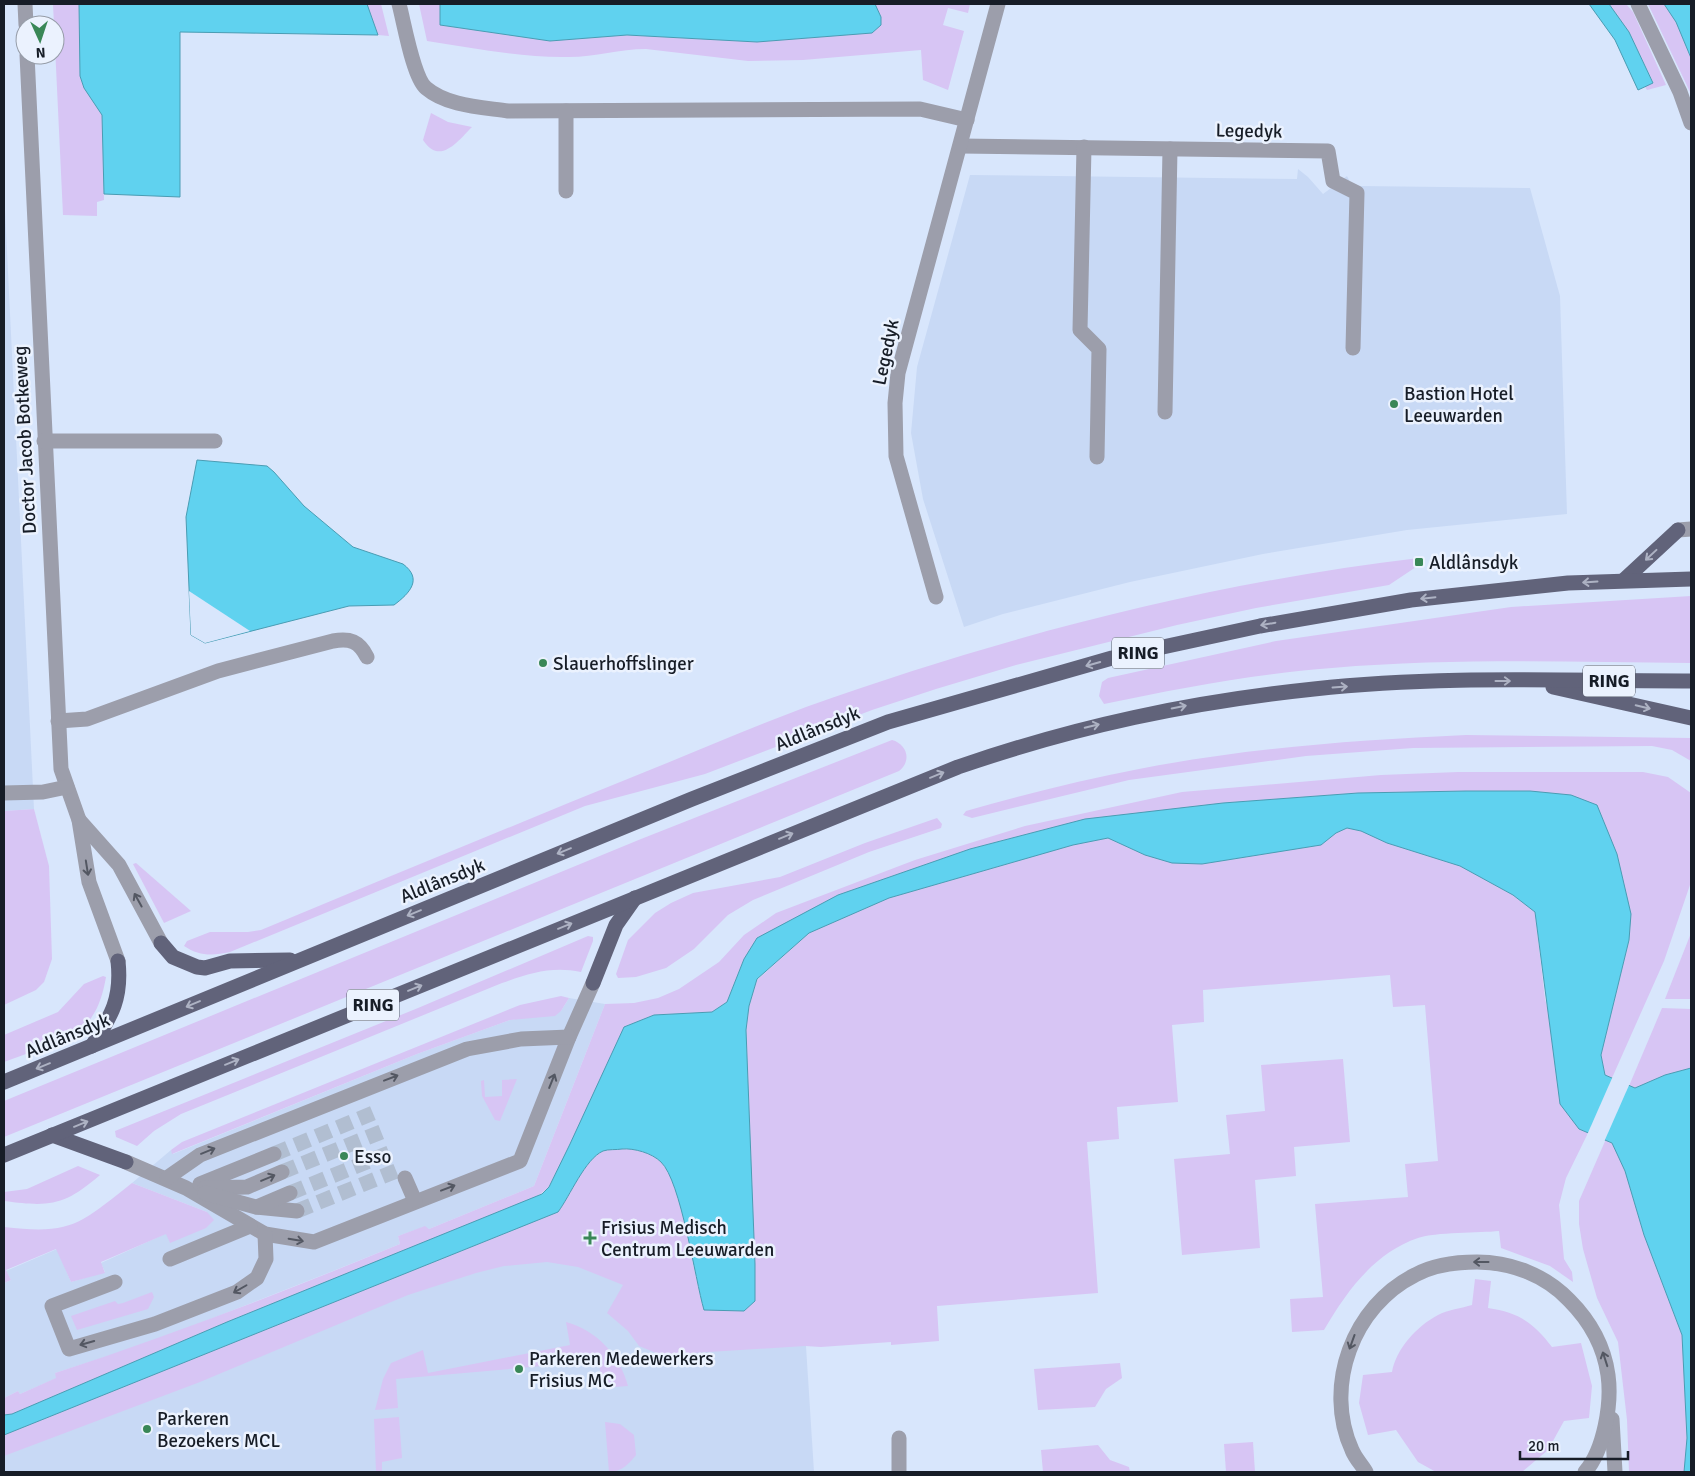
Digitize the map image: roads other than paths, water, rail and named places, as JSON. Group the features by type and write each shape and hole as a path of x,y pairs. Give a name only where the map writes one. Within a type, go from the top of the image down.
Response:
{"main road":[{"path":"1624,580 1685,530"},
{"name":"Aldlânsdyk","path":"4,1082 299,960 888,722 1112,658 1260,626 1411,600 1568,583 1691,579"},
{"name":"RING","path":"4,1155 958,767 1064,733 1131,716 1198,704 1316,688 1432,681 1691,681"},
{"path":"1527,681 1691,718"},
{"path":"594,983 616,925 636,897"},
{"path":"161,943 173,957 197,967 205,968 230,961 299,960"},
{"path":"92,1046 112,1016 119,995 118,961"},
{"path":"52,1135 126,1162"}],"street":[{"path":"400,4 411,56 425,88 451,101 472,106 508,111 920,109 967,120"},
{"name":"Legedyk","path":"936,597 896,456 895,403 898,373 998,4"},
{"path":"1638,4 1680,92 1691,123"},
{"name":"Doctor Jacob Botkeweg","path":"26,65 61,769 79,820 89,882 118,961"},
{"path":"566,111 566,191"},
{"name":"Legedyk","path":"960,146 1328,151 1333,181 1357,193 1353,348"},
{"path":"1084,147 1080,330 1099,350 1097,457"},
{"path":"1165,412 1170,148"},
{"path":"44,441 215,441"},
{"path":"58,721 87,719 218,671 333,641 346,639 354,641 362,647 367,657"},
{"path":"4,793 43,792 66,787"},
{"name":"Doctor Jacob Botkeweg","path":"79,820 119,865 161,943"},
{"path":"126,1162 168,1178 265,1234 314,1242 520,1160 569,1037 594,983"},
{"path":"168,1178 200,1155 371,1094 467,1049 521,1039 569,1037"},
{"path":"186,1188 274,1154"},
{"path":"186,1188 246,1187 282,1172"},
{"path":"405,1178 414,1201"},
{"path":"186,1188 256,1207 297,1211"},
{"path":"256,1207 290,1193"},
{"path":"170,1259 250,1226"},
{"path":"115,1282 52,1306 69,1348 155,1324 237,1292 257,1278 266,1259 265,1234"},
{"path":"1366,1472 1352,1450 1341,1411 1342,1370 1356,1331 1381,1298 1415,1274 1454,1262 1495,1262 1528,1271 1558,1289 1583,1314 1598,1338 1607,1366 1615,1472"},
{"path":"1585,1472 1606,1428 1610,1386"},
{"path":"899,1438 899,1472"}],"water":[{"path":"79,4 367,4 378,35 180,32 180,197 104,194 102,115 84,88 80,76"},
{"path":"440,4 875,4 881,17 881,25 872,33 757,42 627,35 550,41 440,25"},
{"path":"1589,4 1609,4 1629,32 1653,83 1638,90 1615,40"},
{"path":"1664,4 1691,4 1691,58 1676,22"},
{"path":"197,460 267,466 304,506 353,547 403,564 412,575 412,586 409,591 394,605 349,606 205,643 191,635 186,517"},
{"path":"1530,791 1571,795 1597,805 1617,854 1631,914 1629,940 1601,1055 1605,1075 1635,1088 1665,1075 1691,1068 1691,1472 1684,1472 1687,1438 1682,1335 1644,1235 1625,1171 1612,1143 1579,1129 1560,1104 1535,912 1513,895 1460,866 1387,843 1361,831 1347,828 1336,833 1321,845 1202,864 1172,863 1145,855 1108,838 1073,845 889,898 809,933 757,979 749,1006 746,1030 755,1301 744,1311 704,1310 681,1209 675,1189 661,1162 653,1156 637,1150 607,1150 596,1155 590,1162 558,1212 4,1435 4,1415 12,1414 227,1322 542,1194 549,1187 624,1027 654,1015 712,1012 727,1002 744,959 757,938 838,895 970,849 1085,819 1223,803 1358,793"}],"tunnel":[{"path":"274,1154 378,1111"},
{"path":"282,1172 386,1130"},
{"path":"290,1193 394,1151"},
{"path":"297,1211 401,1169"}],"place":[{"name":"Bastion Hotel Leeuwarden","path":"1394,404"},
{"name":"Aldlânsdyk","path":"1419,562"},
{"name":"Slauerhoffslinger","path":"543,663"},
{"name":"Esso","path":"344,1156"},
{"name":"Frisius Medisch Centrum Leeuwarden","path":"590,1238"},
{"name":"Parkeren Medewerkers Frisius MC","path":"519,1369"},
{"name":"Parkeren Bezoekers MCL","path":"147,1429"}]}
